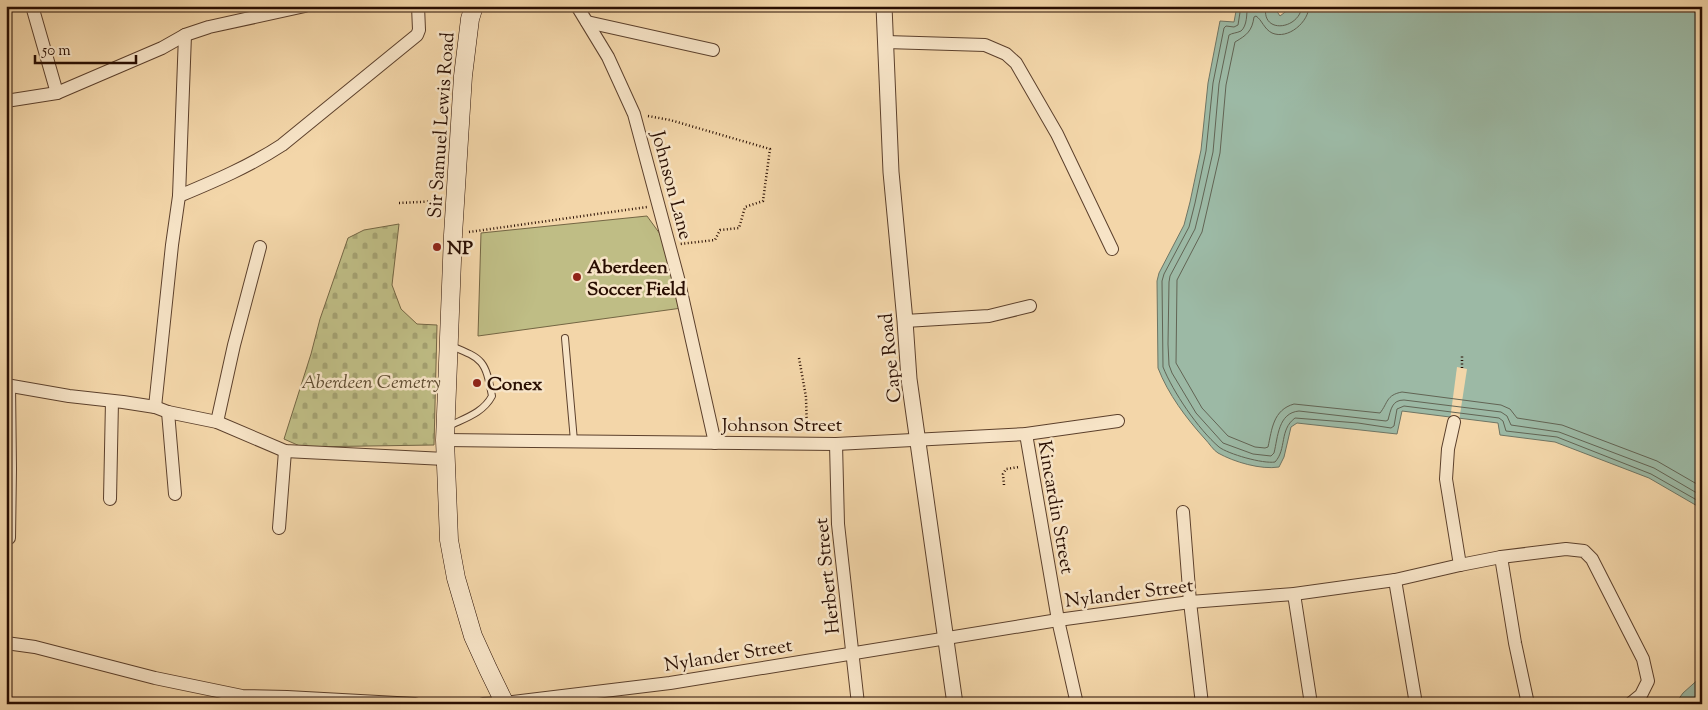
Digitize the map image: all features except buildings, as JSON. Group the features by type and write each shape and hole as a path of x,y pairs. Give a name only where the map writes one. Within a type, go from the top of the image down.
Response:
{"main road":[{"name":"Sir Samuel Lewis Road","path":"470,10 463,76 455,201 445,434 449,540 456,578 473,636 505,703"}],"street":[{"path":"32,6 57,93"},
{"path":"6,101 57,93 162,48 185,35 209,27 305,6"},
{"path":"180,196 251,164 282,145 417,35 419,30 418,6"},
{"name":"Johnson Lane","path":"577,6 608,57 634,114 670,245 716,443"},
{"name":"Cape Road","path":"884,6 891,172 909,379 955,704"},
{"path":"587,22 713,50"},
{"path":"155,407 172,245 180,196 185,35"},
{"path":"886,42 985,45 1006,54 1016,63 1057,134 1112,249"},
{"path":"217,422 234,345 260,248"},
{"path":"905,321 989,316 1030,306"},
{"path":"8,538 10,469 7,385 69,396 155,407 168,412 217,422 285,451 445,459"},
{"path":"110,499 112,401"},
{"path":"168,412 175,494"},
{"name":"Johnson Street","path":"445,434 574,441 836,444 1026,434 1118,421"},
{"path":"1454,422 1448,449 1446,479 1460,564"},
{"name":"Kincardin Street","path":"1026,434 1058,620 1077,704"},
{"name":"Herbert Street","path":"836,444 838,524 858,704"},
{"path":"279,528 285,451"},
{"path":"1184,512 1190,602 1202,704"},
{"name":"Nylander Street","path":"484,704 670,683 1058,620 1190,602 1294,594 1395,580 1460,564 1566,549 1584,551 1592,560 1644,659 1648,681 1641,695 1630,704"},
{"path":"1501,557 1515,643 1528,704"},
{"path":"1395,580 1416,704"},
{"path":"1294,594 1310,704"},
{"path":"6,643 34,647 239,700 287,697 415,704"}],"lane":[{"path":"564,338 574,441"},
{"path":"445,434 482,409 488,404 492,396 486,367 476,356 449,345"}],"path":[{"path":"634,114 670,120 770,149 763,201 745,207 739,228 720,230 715,240 670,245"},
{"path":"399,203 455,201"},
{"path":"453,235 660,205"},
{"path":"1462,356 1462,368"},
{"path":"799,358 806,397 808,444"},
{"path":"1004,485 1003,474 1006,469 1030,465"}],"green space":[{"name":"Aberdeen Soccer Field","path":"647,216 668,245 682,308 478,336 481,233"},
{"name":"Aberdeen Cemetry","path":"399,224 392,285 401,309 417,324 437,325 434,445 302,447 284,439 320,319 348,238 364,230"}],"water":[{"path":"1237,6 1281,6 1276,10 1280,16 1293,6 1702,6 1702,511 1699,507 1649,478 1555,442 1500,435 1498,423 1402,411 1397,434 1297,423 1291,427 1284,457 1279,467 1272,468 1240,462 1218,453 1213,448 1178,405 1158,368 1157,281 1159,273 1184,225 1190,202 1201,150 1208,83 1220,21 1234,22"},
{"path":"1702,676 1702,704 1675,704 1683,693"}],"pier":[{"path":"1457,367 1467,369 1459,421 1450,420"}],"place":[{"name":"NP","path":"437,247"},
{"name":"Aberdeen Soccer Field","path":"577,277"},
{"name":"Conex","path":"477,383"}]}
